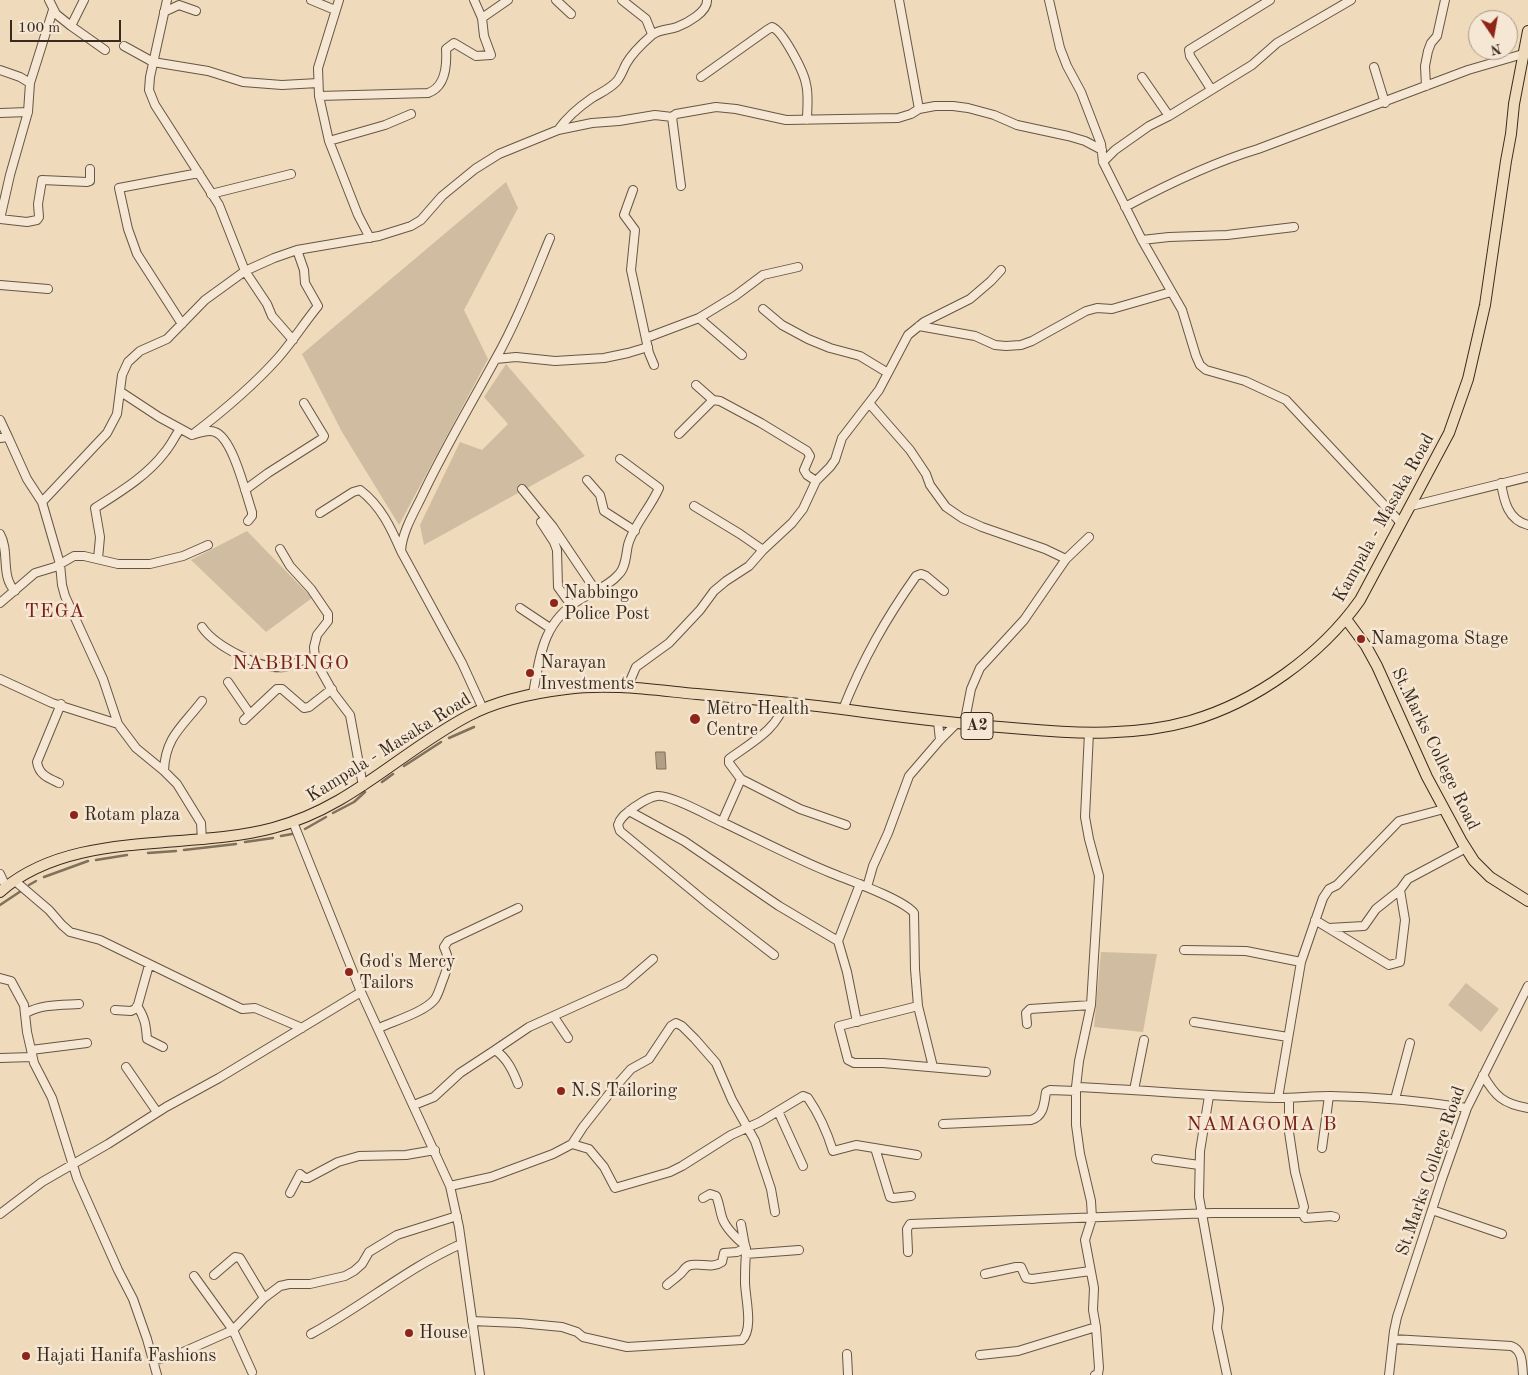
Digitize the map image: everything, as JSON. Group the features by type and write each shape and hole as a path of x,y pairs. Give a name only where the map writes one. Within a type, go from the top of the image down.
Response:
{"main road":[{"name":"Kampala - Masaka Road","path":"3,890 15,881 56,861 99,849 156,842 237,836 294,822 334,804 440,732 483,709 501,702 533,694 574,688 626,688 785,702 938,722 1049,731 1089,732 1155,728 1190,721 1218,711 1262,688 1296,666 1321,646 1346,620 1360,600 1449,433 1468,379 1485,305 1528,31"},
{"name":"St.Marks College Road","path":"1346,620 1366,646 1377,666 1418,759 1474,861 1490,877 1528,901"}],"street":[{"path":"49,0 53,10 71,26 105,50"},
{"path":"71,26 84,0"},
{"path":"167,0 150,77 149,90 154,105 219,205 245,271 267,304 272,316 293,340"},
{"path":"311,0 335,10"},
{"path":"339,0 318,68 319,96 329,142 358,215 370,238"},
{"path":"319,96 374,96 433,92 438,88 447,69 446,49 454,43 476,56 490,54 484,36 482,18 474,0"},
{"path":"482,18 508,0"},
{"path":"556,0 571,14"},
{"path":"622,0 646,19 652,34"},
{"path":"899,0 919,109"},
{"path":"1048,0 1060,48 1081,92 1101,144 1103,162 1142,240 1182,310 1200,365 1206,370 1245,381 1286,400 1401,523"},
{"path":"1212,89 1190,56 1189,50 1270,0"},
{"path":"1103,162 1115,150 1149,126 1169,116 1252,65 1277,42 1351,0"},
{"path":"1426,86 1425,66 1428,51 1437,36 1445,0"},
{"path":"558,130 563,122 579,108 610,88 617,81 632,55 652,34 681,25 703,10 709,1"},
{"path":"164,12 179,5 196,11"},
{"path":"53,10 30,83 28,112 0,219 27,222 37,220 39,217 38,204 42,180 90,181 90,169"},
{"path":"701,77 767,30 772,27 775,28 782,36 800,68 806,84 808,120"},
{"path":"124,46 153,62 186,66 243,82 282,85 318,83"},
{"path":"1125,207 1184,176 1344,116 1385,103 1525,47"},
{"path":"1374,67 1385,103"},
{"path":"0,70 20,77 30,83"},
{"path":"1142,77 1169,116"},
{"path":"42,502 107,433 117,414 122,375 128,362 140,351 167,339 204,300 245,271 274,258 297,250 370,238 403,229 421,220 442,196 475,169 499,154 558,130 592,123 655,115 672,117 676,114 716,107 736,109 778,119 808,120 898,118 919,109 935,106 952,106 994,115 1017,125 1068,136 1085,141 1102,150"},
{"path":"0,113 28,112"},
{"path":"329,142 385,125 411,114"},
{"path":"672,117 681,186"},
{"path":"182,324 137,254 128,229 119,188 199,173"},
{"path":"211,194 291,174"},
{"path":"633,190 624,216 635,230 631,270 649,353 654,365"},
{"path":"1142,240 1227,235 1294,226"},
{"path":"401,551 412,516 430,478 496,359 528,293 550,238"},
{"path":"192,435 265,372 293,340 318,306 305,284 304,270 297,250"},
{"path":"646,338 699,318 735,296 763,275 798,268"},
{"path":"626,688 636,667 669,643 714,592 726,581 749,566 803,510 816,481 835,460 842,438 879,390 908,335 919,326 970,299 1001,270"},
{"path":"0,285 48,289"},
{"path":"919,326 975,336 995,344 1006,346 1021,345 1032,341 1086,311 1097,308 1112,309 1172,292"},
{"path":"763,310 782,325 808,339 830,348 860,356 888,374"},
{"path":"699,318 742,355"},
{"path":"496,359 516,357 555,361 604,358 648,347"},
{"path":"696,385 713,400 726,404 807,451 810,456 804,470 807,475 816,481"},
{"path":"121,392 159,417 192,435 209,431 217,432 226,440 252,512 252,516 248,521"},
{"path":"679,434 713,400"},
{"path":"245,490 323,438 324,436 304,403"},
{"path":"869,403 910,450 926,474 930,485 946,507 962,518 982,527 1045,549 1066,559"},
{"path":"0,420 4,438 42,502 60,564 65,596 99,669 118,724 136,748 177,784 202,823 202,840"},
{"path":"98,559 100,536 95,508 123,490 153,466 166,451 180,429"},
{"path":"533,694 541,650 550,628 570,605 606,586 620,574 624,565 628,543 659,488 620,459"},
{"path":"1411,506 1528,477"},
{"path":"587,480 600,495 604,511 634,531"},
{"path":"1500,483 1506,506 1512,517 1522,524 1528,525"},
{"path":"522,489 553,527 596,591"},
{"path":"320,513 353,492 360,490 375,503 462,663 483,709"},
{"path":"694,506 763,550"},
{"path":"541,522 557,550 558,587 570,605"},
{"path":"0,534 5,547 7,575 15,591"},
{"path":"857,1022 847,972 838,941 888,833 909,776 940,740 960,724 980,668 1024,620 1066,559 1089,537"},
{"path":"0,603 35,573 60,564 74,556 84,556 118,564 150,564 183,556 208,545"},
{"path":"280,549 290,566 311,590 328,614 328,621 317,635 314,647 315,660 352,720 362,786"},
{"path":"843,709 876,636 892,609 916,576 921,574 926,576 944,591"},
{"path":"520,608 550,628"},
{"path":"202,627 217,643 272,667 285,667 302,659 309,658 315,660"},
{"path":"0,679 38,697 118,724"},
{"path":"228,682 250,714"},
{"path":"244,720 277,689 282,689 304,708 309,707 332,689"},
{"path":"164,771 167,752 174,733 202,701"},
{"path":"785,702 782,714 774,724 729,759 729,763 741,779 800,809 846,825"},
{"path":"58,783 44,776 38,768 37,762 61,704"},
{"path":"938,722 940,740"},
{"path":"1089,732 1085,817 1088,840 1099,876 1091,1005 1079,1061 1076,1089 1076,1125 1080,1154 1091,1202 1092,1218 1085,1240 1094,1288 1093,1310 1099,1368 1098,1374 1095,1375"},
{"path":"722,822 741,779"},
{"path":"774,955 707,903 620,831 618,828 619,822 629,811 644,800 659,796 669,798 830,873 907,906 914,912 918,1006 933,1066"},
{"path":"1278,1098 1300,962 1323,898 1329,889 1337,885 1399,821 1444,809"},
{"path":"629,811 684,841 779,906 838,941"},
{"path":"294,822 361,992 450,1186 462,1244 480,1375"},
{"path":"1328,928 1364,926 1376,909 1400,890 1408,879 1466,848"},
{"path":"0,874 3,890"},
{"path":"15,881 50,910 70,932 100,940 242,1008 255,1008 302,1028"},
{"path":"1315,920 1389,965 1400,962 1406,920 1400,890"},
{"path":"379,1028 428,1005 434,999 448,965 449,958 444,947 448,941 518,908"},
{"path":"1184,950 1246,951 1300,962"},
{"path":"414,1105 434,1097 460,1073 529,1027 624,984 653,959"},
{"path":"114,1010 131,1011 137,1006 149,965"},
{"path":"0,978 11,981 24,1005 32,1054 52,1098 77,1178 114,1262 133,1299 147,1339 156,1374"},
{"name":"St.Marks College Road","path":"1389,1375 1397,1317 1468,1108 1528,986"},
{"path":"0,1214 42,1182 361,992"},
{"path":"26,1012 34,1008 79,1004"},
{"path":"1027,1024 1026,1013 1030,1009 1091,1005"},
{"path":"137,1006 144,1016 147,1039 163,1046"},
{"path":"918,1006 838,1027 846,1057 850,1062 866,1064 883,1063 933,1066 986,1072"},
{"path":"554,1017 568,1038"},
{"path":"1194,1022 1288,1037"},
{"path":"450,1186 491,1177 553,1154 572,1144 609,1094 632,1069 649,1059 671,1026 676,1023 695,1038 716,1063 732,1100 755,1141 771,1188 775,1212"},
{"path":"1134,1090 1144,1040"},
{"path":"0,1058 87,1043"},
{"path":"1395,1099 1410,1043"},
{"path":"495,1050 502,1054 514,1073 518,1084"},
{"path":"126,1067 157,1112"},
{"path":"1483,1075 1496,1095 1510,1104 1528,1108"},
{"path":"943,1124 1031,1120 1042,1112 1046,1092 1050,1090 1076,1089 1134,1090 1210,1096 1278,1098 1329,1096 1395,1099 1468,1108"},
{"path":"572,1144 589,1149 604,1167 615,1188 670,1172 746,1127 760,1122 806,1096 823,1122 833,1151 852,1145 916,1155"},
{"path":"1210,1096 1199,1165 1199,1197 1218,1309 1217,1328 1227,1375"},
{"path":"1322,1148 1329,1096"},
{"path":"1288,1098 1289,1132 1295,1172 1304,1207 1302,1212 1305,1218 1331,1216 1334,1218"},
{"path":"778,1111 804,1166"},
{"path":"875,1148 890,1197 910,1196"},
{"path":"290,1193 300,1174 308,1178 349,1159 370,1155 406,1156 434,1150"},
{"path":"1156,1159 1199,1165"},
{"path":"703,1198 710,1194 716,1196 724,1222 736,1240 746,1249"},
{"path":"1432,1210 1502,1234"},
{"path":"908,1252 907,1229 910,1224 1049,1218 1302,1212"},
{"path":"153,1361 181,1352 233,1330 264,1298 280,1286 310,1284 345,1276 362,1264 369,1252 397,1235 457,1216"},
{"path":"472,1321 519,1323 562,1328 577,1332 583,1337 627,1347 742,1340 745,1338 748,1310 745,1284 746,1249 741,1224"},
{"path":"312,1334 363,1304 416,1267 462,1244"},
{"path":"667,1285 681,1274 685,1267 690,1265 718,1265 722,1262 724,1253 746,1249 799,1250"},
{"path":"214,1274 235,1257 240,1258 264,1298"},
{"path":"985,1274 1021,1268 1026,1278 1032,1279 1090,1272"},
{"path":"194,1276 233,1330 252,1372"},
{"path":"980,1355 1018,1351 1096,1327"},
{"path":"1393,1339 1511,1346 1516,1348 1521,1355 1523,1375"},
{"path":"847,1354 848,1375"}],"shaded area":[{"path":"506,182 518,208 464,310 488,359 399,525 342,432 302,354"},
{"path":"506,364 585,456 424,545 420,525 460,442 482,450 508,424 484,397"},
{"path":"247,531 312,598 266,632 191,560"},
{"path":"656,752 665,752 666,769 657,769"},
{"path":"1101,952 1157,954 1143,1032 1094,1027"},
{"path":"1466,983 1499,1009 1481,1032 1448,1005"}],"waterway":[{"path":"449,738 474,727"},
{"path":"404,766 441,742"},
{"path":"382,782 393,774"},
{"path":"333,813 354,802 365,792"},
{"path":"305,829 326,817"},
{"path":"281,836 292,834"},
{"path":"245,842 273,838"},
{"path":"184,850 236,844"},
{"path":"148,853 176,851"},
{"path":"96,860 127,855"},
{"path":"44,877 88,861"},
{"path":"29,885 36,881"},
{"path":"0,905 21,891"}],"place":[{"name":"Nabbingo Police Post","path":"554,603"},
{"name":"Namagoma Stage","path":"1361,639"},
{"name":"Narayan Investments","path":"530,673"},
{"name":"Metro Health Centre","path":"695,719"},
{"name":"Rotam plaza","path":"74,815"},
{"name":"God's Mercy Tailors","path":"349,972"},
{"name":"N.S Tailoring","path":"561,1091"},
{"name":"House","path":"409,1333"},
{"name":"Hajati Hanifa Fashions","path":"26,1356"}],"district":[{"name":"TEGA","path":"55,612"},
{"name":"NABBINGO","path":"291,664"},
{"name":"NAMAGOMA B","path":"1262,1125"}]}
